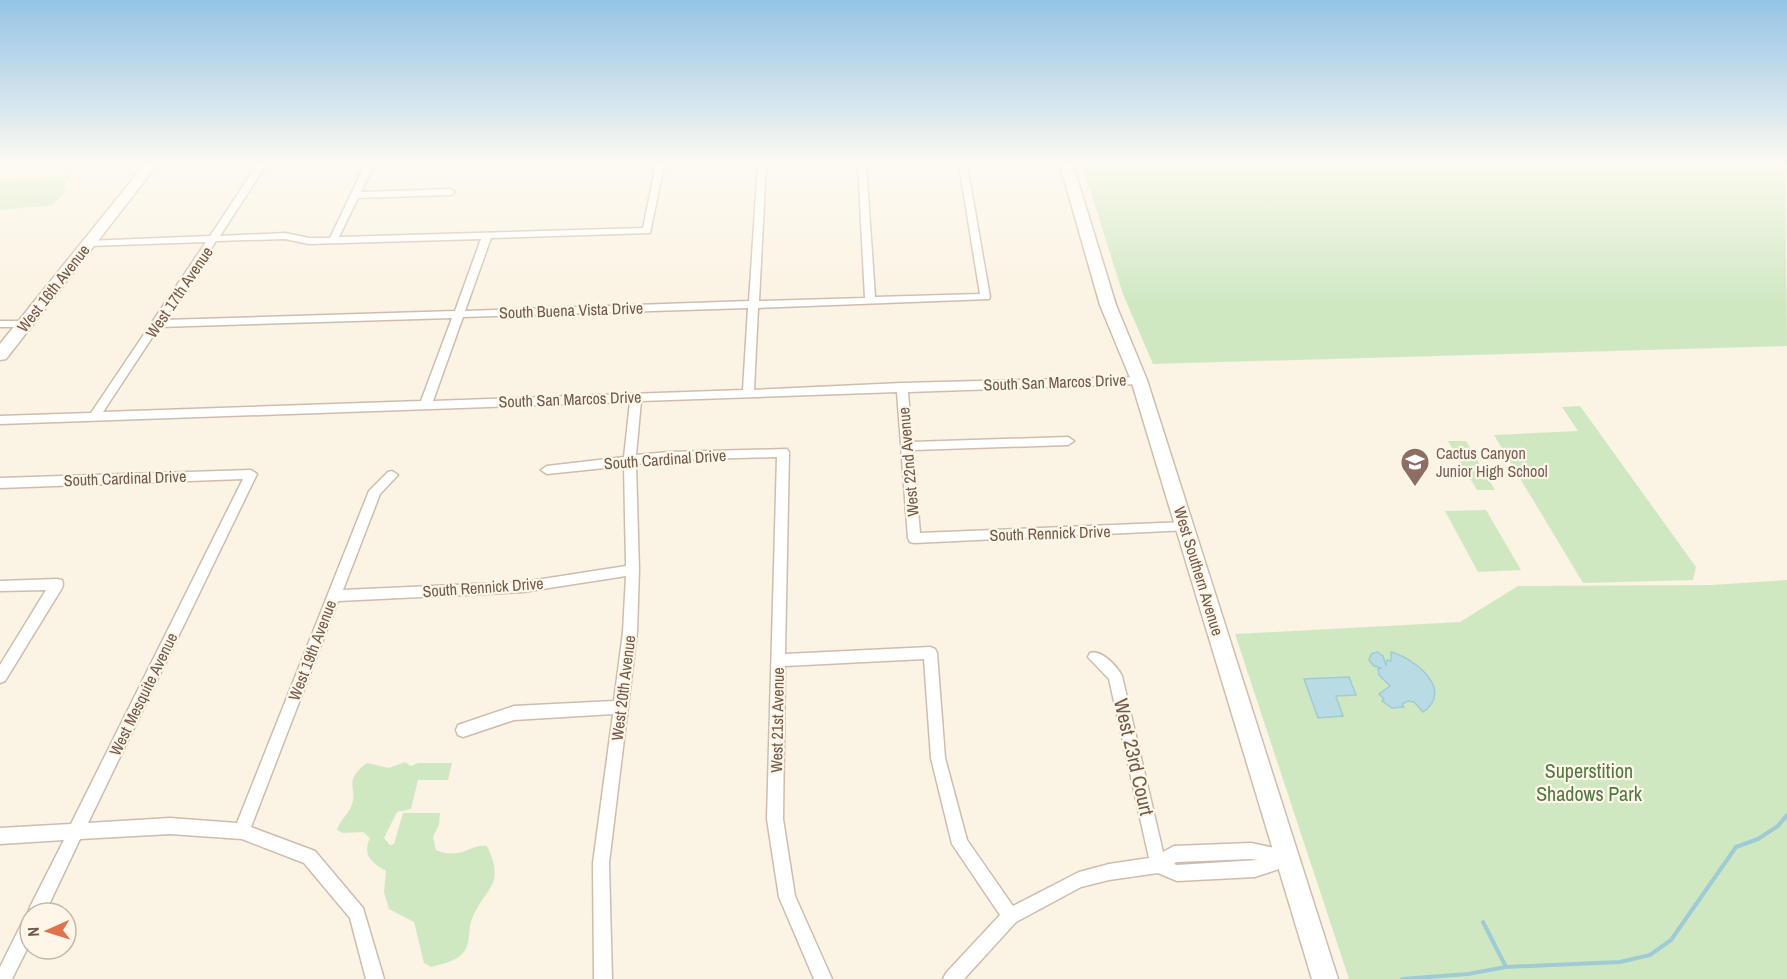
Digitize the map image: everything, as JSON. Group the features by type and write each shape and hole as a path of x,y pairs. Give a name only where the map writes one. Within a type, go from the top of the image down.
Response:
{"main road":[{"name":"West 16th Avenue","path":"0,355 115,211"},
{"name":"West Southern Avenue","path":"1080,211 1108,304 1139,380 1326,979"}],"street":[{"name":"West 17th Avenue","path":"94,417 232,211"},
{"path":"333,240 348,211"},
{"path":"89,243 285,236 309,241 647,231 651,211"},
{"path":"748,393 759,211"},
{"path":"865,211 870,300"},
{"name":"South Buena Vista Drive","path":"158,324 985,297 971,211"},
{"path":"426,404 487,236"},
{"path":"0,324 25,324"},
{"name":"South San Marcos Drive","path":"0,420 1139,380"},
{"name":"West 22nd Avenue","path":"902,387 914,538"},
{"name":"West 20th Avenue","path":"603,979 600,863 630,632 633,570 630,460 636,397"},
{"path":"906,446 1068,441"},
{"name":"South Cardinal Drive","path":"547,470 669,456 783,452"},
{"name":"West 21st Avenue","path":"783,452 775,819 787,897 823,979"},
{"name":"South Cardinal Drive","path":"0,483 251,474"},
{"name":"West Mesquite Avenue","path":"42,901 251,474"},
{"name":"West 19th Avenue","path":"242,831 375,491 392,475"},
{"name":"South Rennick Drive","path":"914,538 1185,527"},
{"name":"South Rennick Drive","path":"333,596 524,587 633,570"},
{"path":"0,586 57,584 0,678"},
{"path":"779,660 930,653 938,758 960,844 1010,916"},
{"name":"West 23rd Court","path":"1095,657 1115,676 1158,865"},
{"path":"463,730 514,714 621,707"},
{"path":"0,836 170,826 242,831 309,857 357,914 375,979"},
{"path":"952,979 1010,916 1079,880 1109,872 1158,865 1177,873 1255,869 1288,858"},
{"path":"3,979 18,949"}],"green space":[{"path":"1097,211 1786,211 1787,346 1153,364 1123,294"},
{"path":"1580,406 1696,567 1693,580 1583,583 1494,435 1578,431 1562,407"},
{"path":"1448,441 1466,441 1495,490 1477,490"},
{"path":"1486,510 1521,570 1478,572 1445,511"},
{"name":"Superstition Shadows Park","path":"1787,580 1787,979 1349,979 1235,634 1460,622 1518,586 1712,585"},
{"path":"405,762 411,766 418,763 452,763 448,780 418,780 411,809 397,812 384,838 390,845 394,844 403,813 440,813 439,825 433,837 436,850 452,854 487,846 495,870 492,885 472,919 465,950 452,961 431,967 424,963 414,922 389,909 384,892 386,871 376,865 368,854 370,838 363,832 343,833 337,830 353,802 353,781 359,770 367,763 389,768"}],"water":[{"path":"1377,652 1383,656 1386,666 1387,660 1391,661 1391,652 1410,661 1428,676 1435,694 1432,703 1423,712 1414,702 1408,701 1402,704 1404,707 1392,708 1382,701 1384,699 1379,694 1390,686 1379,675 1378,669 1381,668 1374,666 1369,660 1371,654"},
{"path":"1349,677 1356,695 1336,696 1343,716 1318,718 1304,679"}],"waterway":[{"path":"1506,967 1620,962 1650,955 1671,940 1736,847 1758,839 1778,826 1787,815"},
{"path":"1483,922 1506,967"},
{"path":"1402,979 1468,974 1506,967"}],"place":[{"name":"Cactus Canyon Junior High School","path":"1415,488"}]}
